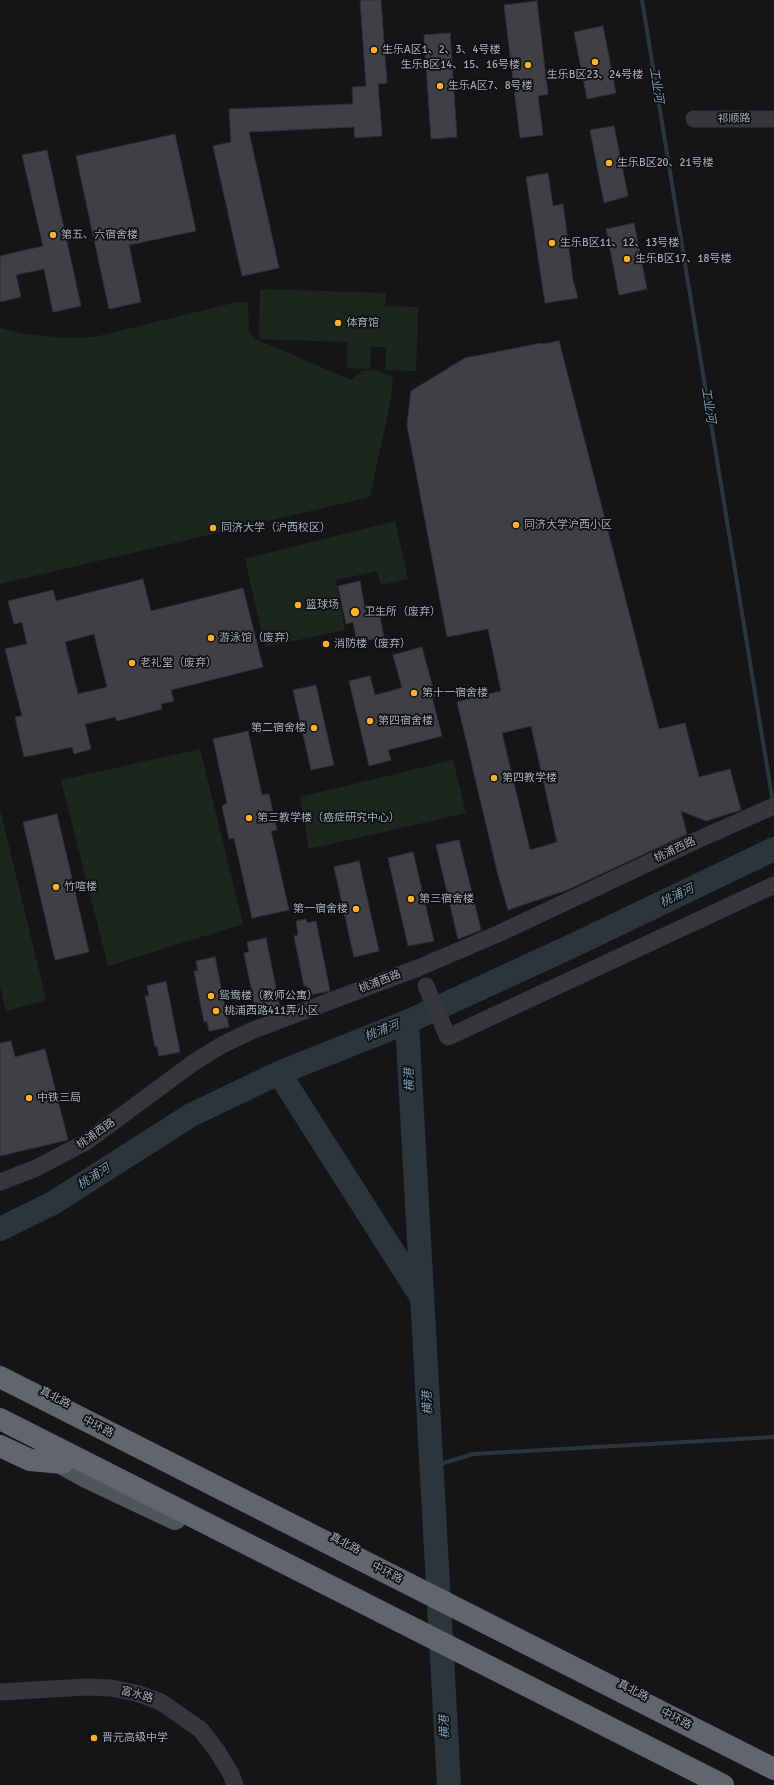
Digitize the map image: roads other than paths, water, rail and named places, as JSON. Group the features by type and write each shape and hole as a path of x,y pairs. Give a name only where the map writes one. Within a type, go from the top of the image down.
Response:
{"highway":[{"name":"中环路","path":"0,1377 774,1769"},
{"path":"0,1419 723,1785"},
{"path":"0,1446 30,1460 62,1463"}],"main road":[{"name":"真北路","path":"0,1370 774,1763"},
{"path":"0,1430 84,1476 326,1592 707,1785"}],"street":[{"name":"祁顺路","path":"694,119 774,118"},
{"name":"桃浦西路","path":"0,1182 61,1157 86,1142 193,1063 222,1045 251,1031 418,968 500,933 768,808"},
{"path":"418,968 448,1037 774,885"},
{"name":"富水路","path":"0,1692 86,1687 111,1688 136,1693 161,1702 201,1730 218,1751 231,1774 235,1785"}],"waterway":[{"name":"工业河","path":"642,0 773,803"},
{"name":"桃浦河","path":"0,1229 53,1203 191,1115 279,1073 407,1022 572,946 774,849"},
{"name":"横港","path":"407,1022 449,1785"},
{"path":"279,1073 421,1296"},
{"path":"431,1467 473,1454 774,1437"}],"place":[{"name":"生乐A区1、2、3、4号楼","path":"374,50"},
{"name":"生乐B区23、24号楼","path":"595,62"},
{"name":"生乐B区14、15、16号楼","path":"528,65"},
{"name":"生乐A区7、8号楼","path":"440,86"},
{"name":"生乐B区20、21号楼","path":"609,163"},
{"name":"第五、六宿舍楼","path":"53,235"},
{"name":"生乐B区11、12、13号楼","path":"552,243"},
{"name":"生乐B区17、18号楼","path":"627,259"},
{"name":"体育馆","path":"338,323"},
{"name":"同济大学沪西小区","path":"516,525"},
{"name":"同济大学（沪西校区）","path":"213,528"},
{"name":"篮球场","path":"298,605"},
{"name":"卫生所（废弃）","path":"355,612"},
{"name":"游泳馆（废弃）","path":"211,638"},
{"name":"消防楼（废弃）","path":"326,644"},
{"name":"老礼堂（废弃）","path":"132,663"},
{"name":"第十一宿舍楼","path":"414,693"},
{"name":"第四宿舍楼","path":"370,721"},
{"name":"第二宿舍楼","path":"314,728"},
{"name":"第四教学楼","path":"494,778"},
{"name":"第三教学楼（癌症研究中心）","path":"249,818"},
{"name":"竹喧楼","path":"56,887"},
{"name":"第三宿舍楼","path":"411,899"},
{"name":"第一宿舍楼","path":"356,909"},
{"name":"鸳鸯楼（教师公寓）","path":"211,996"},
{"name":"桃浦西路411弄小区","path":"216,1011"},
{"name":"中铁三局","path":"29,1098"},
{"name":"晋元高级中学","path":"94,1738"}]}
